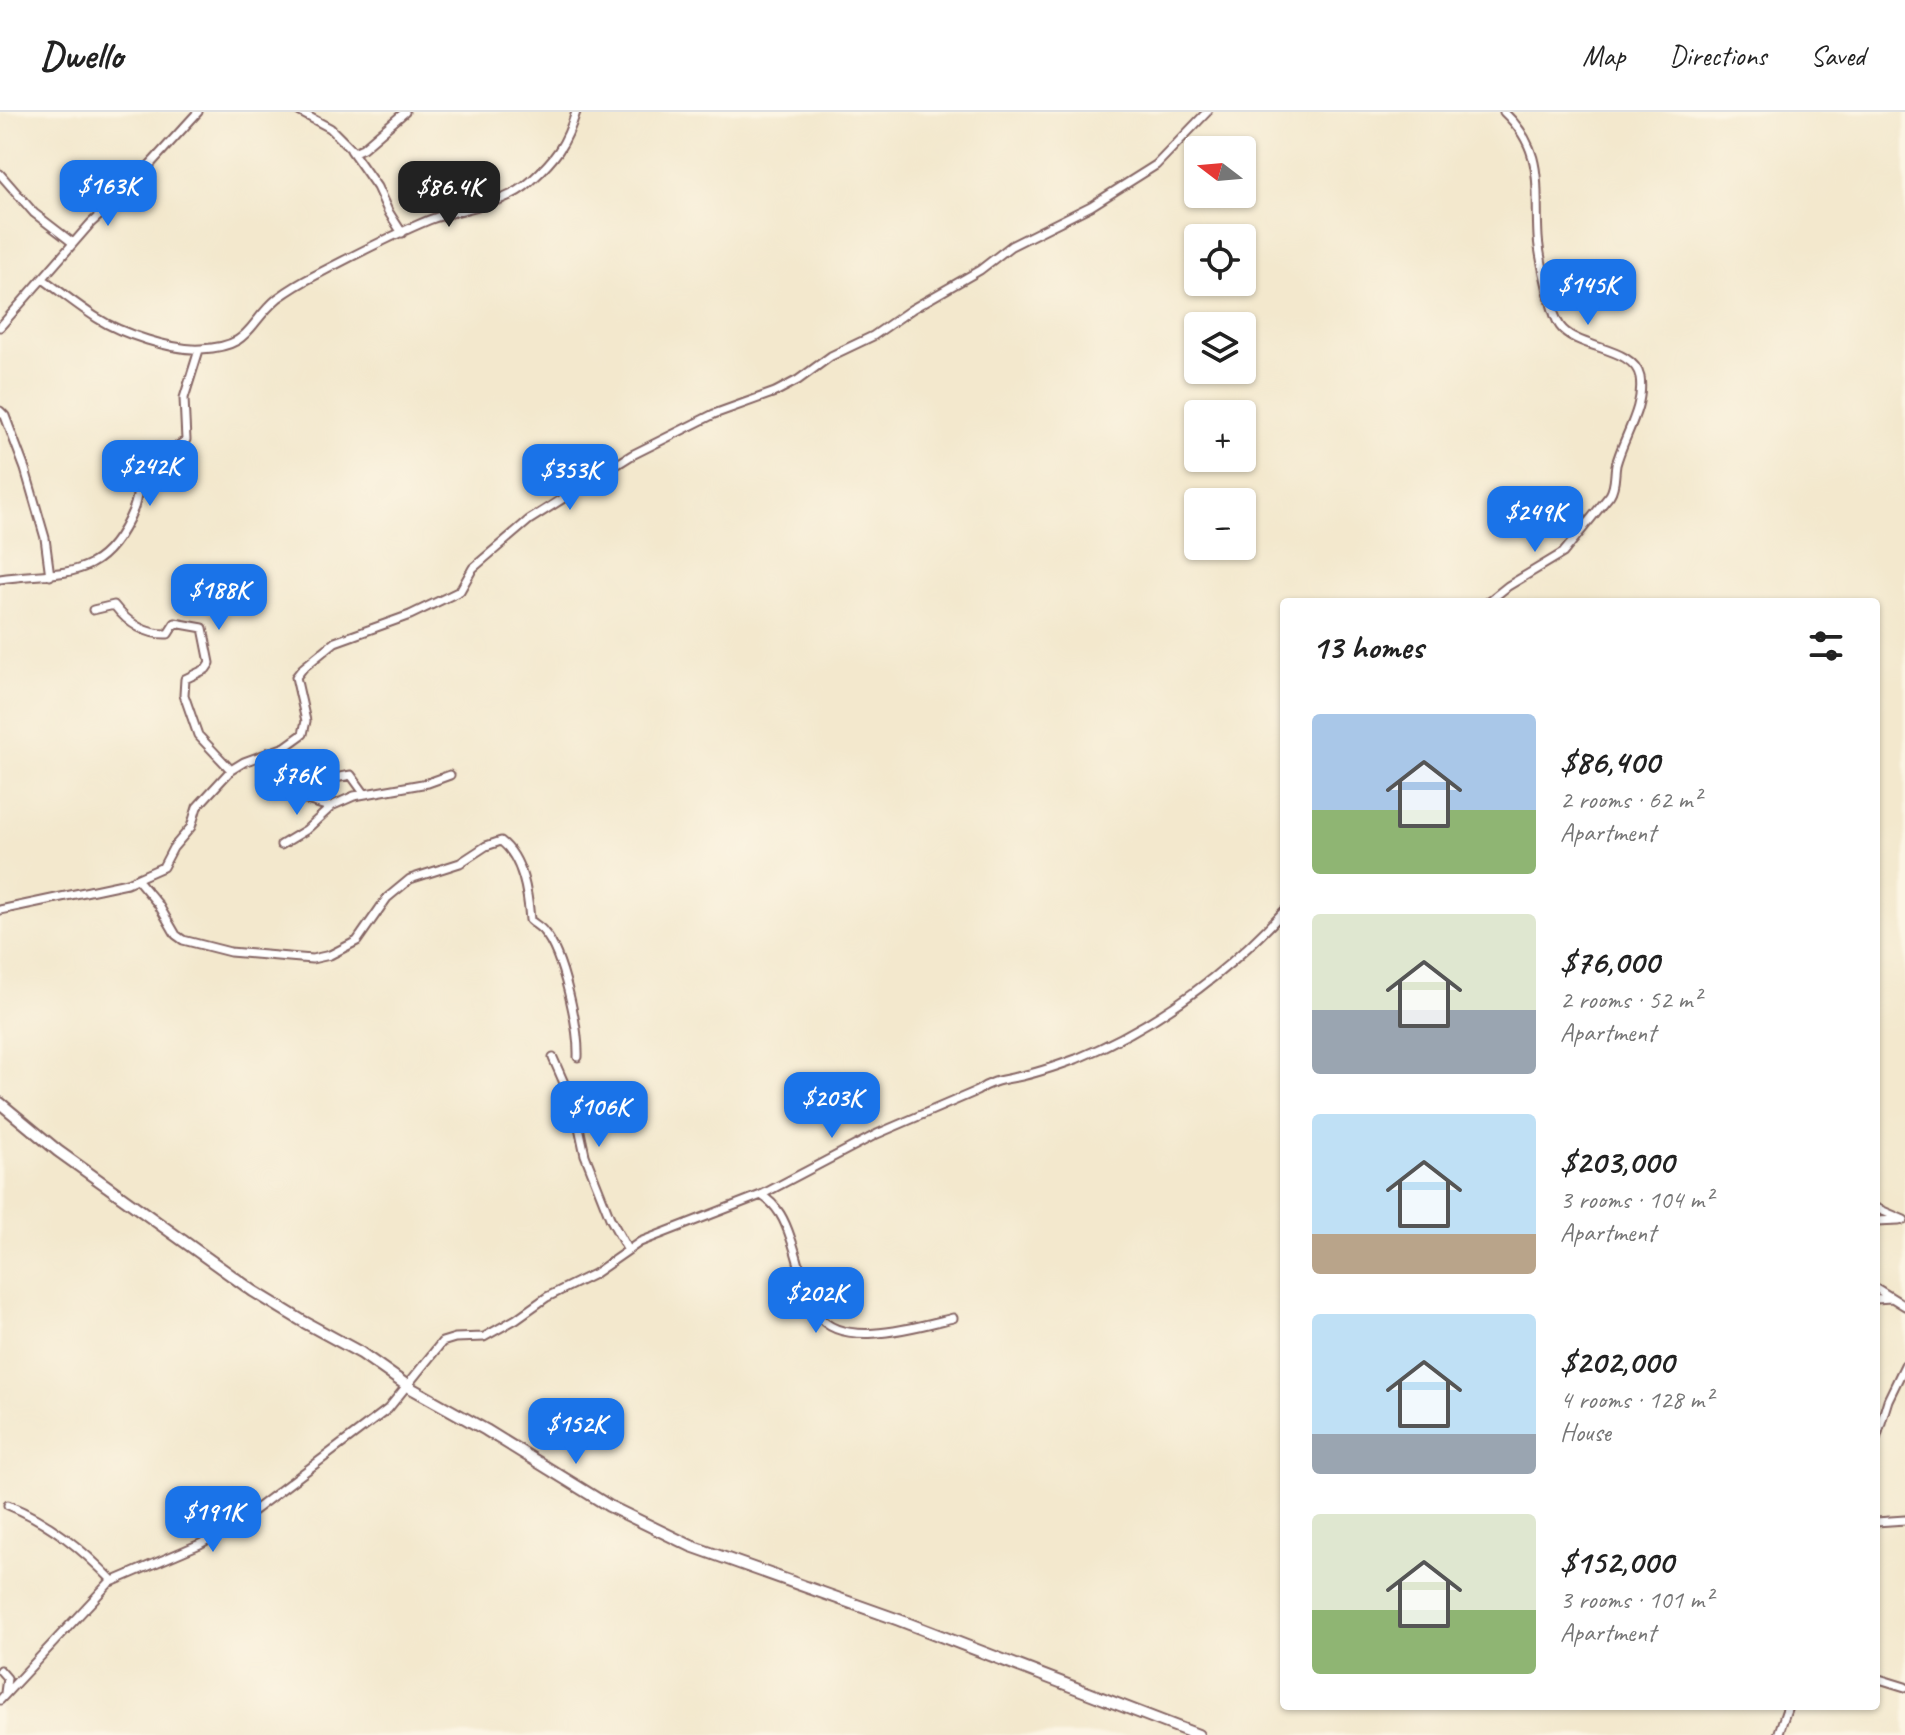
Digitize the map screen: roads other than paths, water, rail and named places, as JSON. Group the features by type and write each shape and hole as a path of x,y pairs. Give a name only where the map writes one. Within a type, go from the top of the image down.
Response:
{"main road":[{"path":"0,1103 45,1142 217,1267 291,1315 361,1353 409,1387 486,1430 609,1506 691,1546 899,1620 1198,1735"}],"street":[{"path":"0,327 73,243 198,112"},
{"path":"300,112 330,128 351,150 377,187 402,233"},
{"path":"351,150 354,152 363,148 405,112"},
{"path":"43,279 110,325 172,346 199,350 240,340 278,299 312,277 430,219 522,188 551,163 569,134 576,112"},
{"path":"0,910 101,890 163,867 173,848 191,827 197,807 231,770 285,747 303,734 306,721 296,677 329,646 410,615 460,591 477,564 529,520 575,489 632,455 714,414 798,380 841,350 873,336 912,309 980,270 1011,246 1072,216 1150,169 1207,112"},
{"path":"1493,598 1563,553 1610,495 1634,416 1640,381 1637,369 1628,361 1613,352 1576,340 1567,335 1558,323 1551,307 1538,241 1533,155 1518,126 1504,112"},
{"path":"0,174 34,213 73,243"},
{"path":"0,579 50,576 86,567 104,555 133,510 146,456 185,443 184,398 199,350"},
{"path":"0,411 5,416 25,469 45,538 50,576"},
{"path":"93,610 114,605 136,627 160,634 168,634 175,623 203,628 210,663 206,669 185,679 184,695 201,741 231,770"},
{"path":"269,752 289,769 300,798 331,807"},
{"path":"298,793 351,775 364,793"},
{"path":"281,845 306,830 331,807 364,793 428,783 450,775"},
{"path":"137,879 158,904 176,935 183,940 230,952 312,959 330,955 357,941 387,898 410,879 460,863 501,841 518,864 529,898 530,920 547,934 562,966 578,1032 578,1057"},
{"path":"2,1697 113,1581 200,1544 236,1524 388,1409 409,1387 442,1342 455,1338 484,1337 547,1297 594,1274 627,1249 761,1195 877,1134 977,1091 988,1083 1073,1060 1139,1028 1233,962 1280,915"},
{"path":"553,1058 575,1108 588,1165 627,1249"},
{"path":"761,1195 770,1200 782,1216 814,1307 831,1327 854,1333 890,1331 953,1318"},
{"path":"1880,1210 1905,1220"},
{"path":"1880,1221 1905,1220"},
{"path":"1880,1290 1905,1306"},
{"path":"1880,1299 1893,1298"},
{"path":"1880,1426 1888,1400 1905,1365"},
{"path":"8,1505 30,1514 79,1546 113,1581"},
{"path":"1880,1522 1905,1520"},
{"path":"0,1670 7,1678 2,1697"},
{"path":"1880,1679 1905,1687"},
{"path":"1778,1735 1787,1710"}]}
